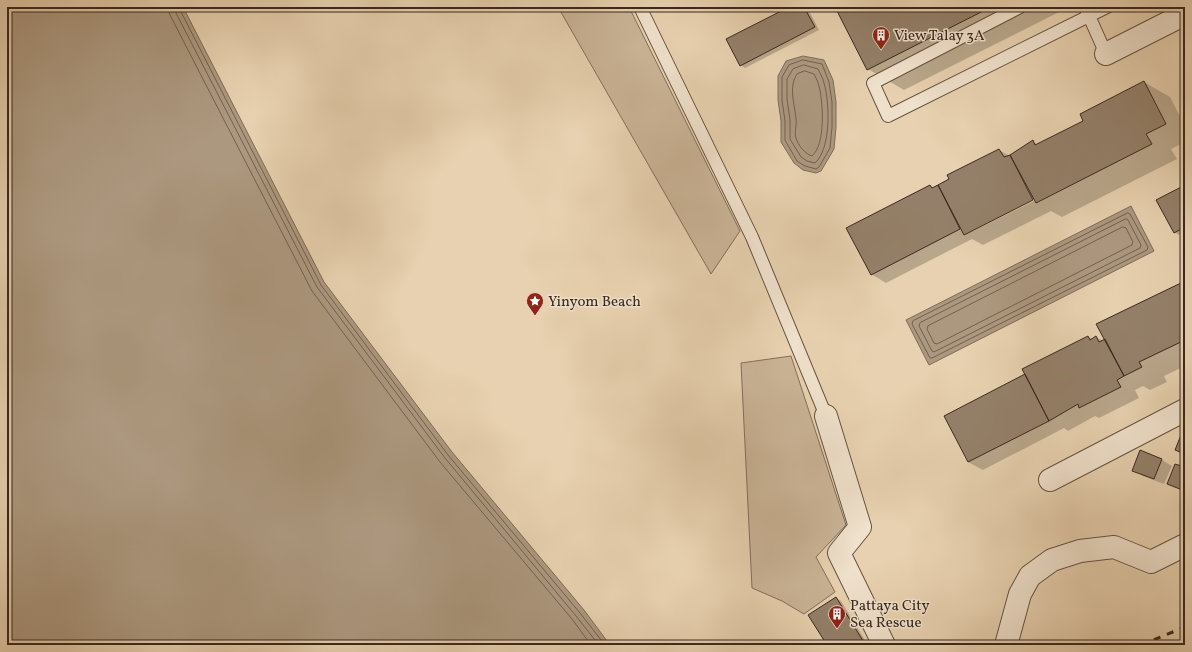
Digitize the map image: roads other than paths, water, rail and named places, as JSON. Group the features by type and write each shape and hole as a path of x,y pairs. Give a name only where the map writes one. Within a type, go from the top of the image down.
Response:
{"street":[{"path":"1106,54 1185,14"},
{"path":"1050,480 1185,410"},
{"path":"826,416 860,527 839,553 884,645"},
{"path":"1006,645 1020,594 1030,576 1052,560 1080,551 1114,547 1151,562 1185,545"}],"lane":[{"path":"640,7 752,237 826,416"},
{"path":"1020,7 873,83 888,116 1087,11 1107,7"},
{"path":"1087,11 1106,54"}],"water":[{"path":"7,7 183,7 324,282 452,452 584,610 610,645 7,645"},
{"path":"803,56 824,60 833,80 836,102 834,149 821,171 816,173 803,170 794,163 781,142 778,76 786,61"},
{"path":"1131,206 1154,251 929,365 906,320"}],"railway":[{"path":"1141,645 1185,627"}],"place":[{"name":"View Talay 3A","path":"881,50"},
{"name":"Yinyom Beach","path":"535,316"},
{"name":"Pattaya City Sea Rescue","path":"837,629"}]}
